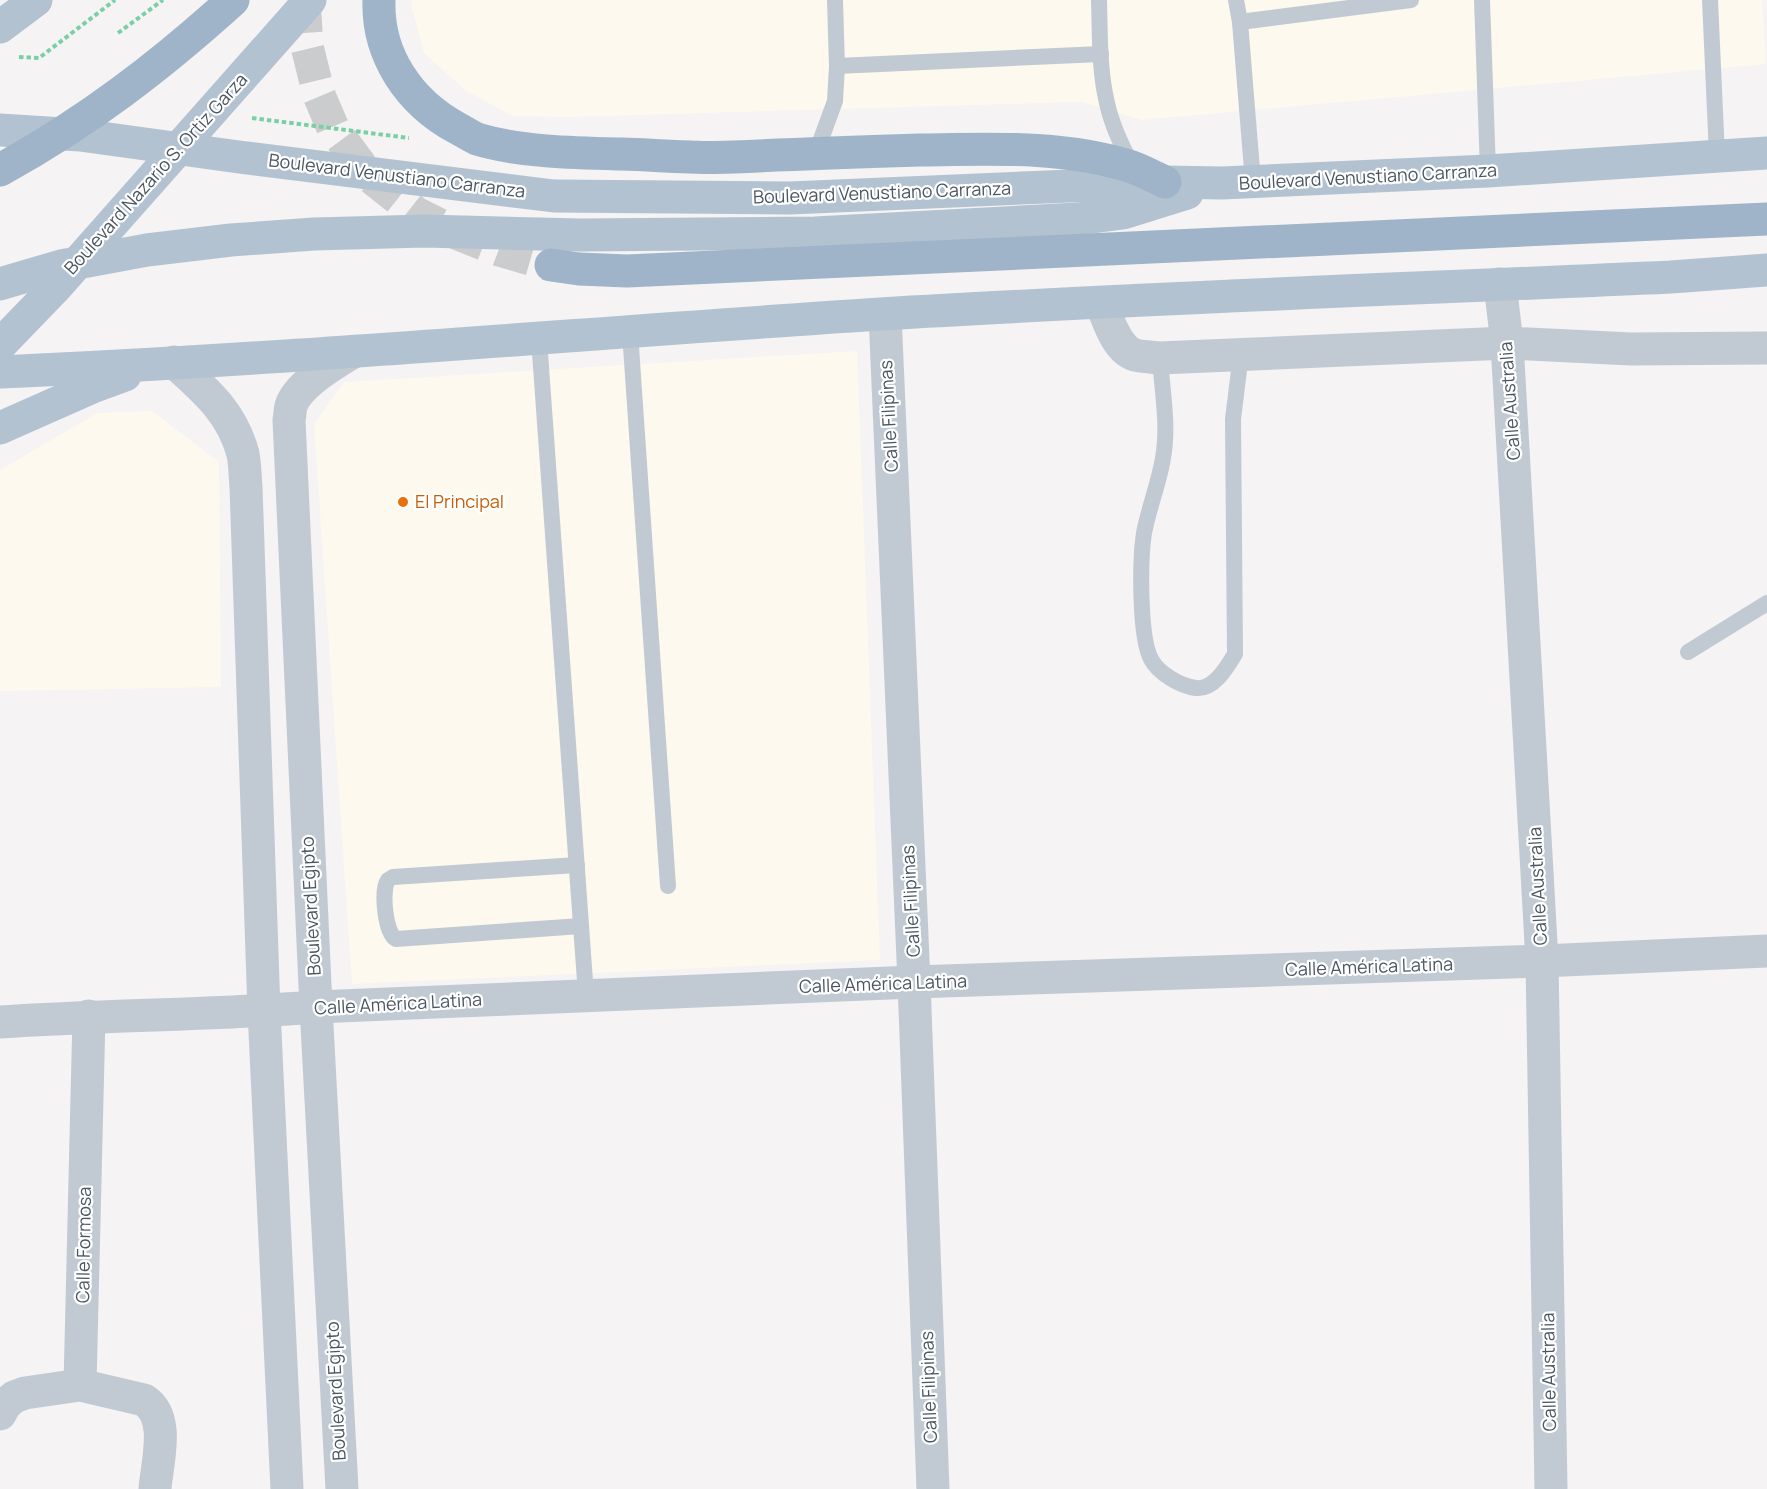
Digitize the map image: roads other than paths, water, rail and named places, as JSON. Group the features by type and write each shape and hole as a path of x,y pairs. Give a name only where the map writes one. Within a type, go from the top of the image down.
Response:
{"highway":[{"path":"0,170 100,109 154,70 233,0"},
{"path":"379,0 379,20 384,45 403,82 425,107 449,124 476,138 517,147 587,153 731,157 1004,148 1087,156 1133,168 1165,182"},
{"path":"551,265 627,272 1767,219"}],"main road":[{"path":"5,42 36,0"},
{"name":"Boulevard Nazario S. Ortiz Garza","path":"0,345 56,287 310,0"},
{"name":"Boulevard Venustiano Carranza","path":"0,130 80,135 554,195 790,198 1165,182 1238,183 1488,171 1767,153"},
{"path":"0,284 61,266 147,249 231,240 314,234 424,231 580,235 815,233 1042,221 1123,213 1238,183"},
{"path":"0,372 353,352 885,314 1671,277 1767,270"},
{"path":"0,428 95,386 163,364"}],"street":[{"name":"Calle Australia","path":"1500,284 1507,343 1542,961 1551,1489"},
{"path":"1101,303 1116,336 1125,348 1134,355 1160,358 1507,343 1631,349 1767,348"},
{"name":"Calle Filipinas","path":"885,314 933,1489"},
{"name":"Boulevard Egipto","path":"342,1489 316,1007 289,420 291,404 302,390 316,376 353,352"},
{"path":"163,364 214,398 231,422 243,455 264,1011 287,1489"},
{"name":"Calle América Latina","path":"0,1022 89,1016 264,1011 586,995 1767,951"},
{"name":"Calle Formosa","path":"80,1385 89,1016"},
{"path":"0,1414 9,1401 25,1393 80,1385 144,1400 153,1406 161,1424 155,1489"}],"lane":[{"path":"816,153 835,100 837,66 835,0"},
{"path":"1099,0 1106,102 1119,141 1133,168"},
{"path":"1236,0 1240,22 1238,183"},
{"path":"1240,22 1411,0"},
{"path":"1482,0 1488,171"},
{"path":"1710,0 1717,156"},
{"path":"837,66 1101,54"},
{"path":"630,332 668,886"},
{"path":"539,339 586,995"},
{"path":"1160,358 1165,429 1164,456 1144,532 1140,573 1146,645 1151,659 1163,673 1180,683 1197,688 1210,683 1224,673 1235,654 1233,419 1242,354"},
{"path":"1688,652 1767,603"},
{"path":"577,865 393,877 388,880 383,890 389,930 391,936 396,939 581,926"}],"tunnel":[{"path":"304,0 307,46 319,95 333,128 368,175 416,213 458,234 499,250 551,265"}],"place":[{"name":"El Principal","path":"403,502"}]}
